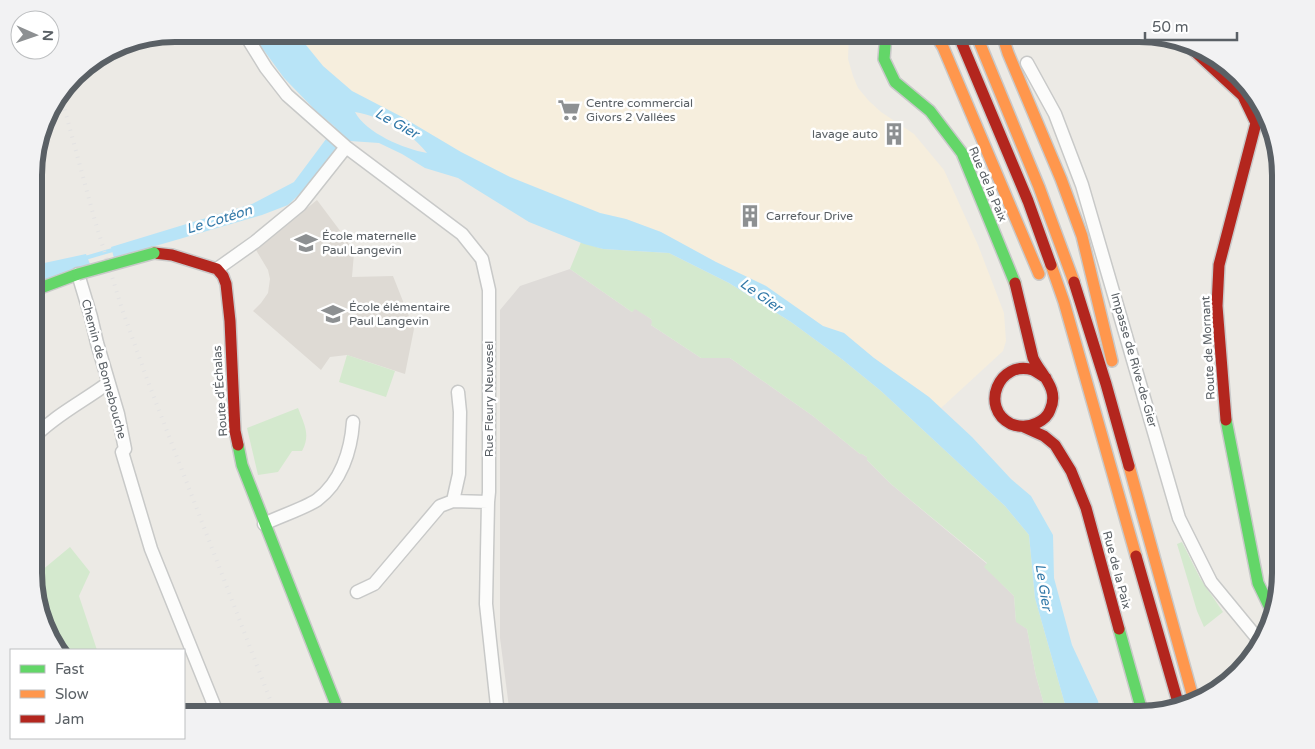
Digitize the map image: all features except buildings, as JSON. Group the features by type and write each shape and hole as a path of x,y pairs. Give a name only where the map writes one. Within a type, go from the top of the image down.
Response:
{"main road":[{"name":"Rue de la Paix","path":"887,42 884,59 894,82 930,112 962,153 1015,284 1022,306 1025,331 1034,360 1046,378"},
{"path":"941,42 1044,288"},
{"path":"961,42 1028,201 1064,302 1098,416 1177,701"},
{"path":"979,42 1020,137 1052,220 1099,361 1192,695"},
{"path":"1005,42 1061,179 1082,236 1133,453 1130,474"},
{"name":"Route de Mornant","path":"1202,58 1243,96 1256,123 1220,265 1217,306 1227,427 1258,583 1269,605"},
{"path":"42,287 78,274 154,253 172,256 217,269"},
{"name":"Route d'Échalas","path":"217,269 223,276 226,284 235,431 242,465 336,706"},
{"path":"1056,315 1098,416"},
{"name":"Rue de la Paix","path":"1015,361 1025,331"},
{"path":"1015,361 1019,368 1038,371 1046,378 1051,386 1052,406 1048,415 1040,422 1024,427 1008,423 1001,417 996,409 994,400 997,382 1015,361"},
{"path":"1048,415 1049,439"},
{"name":"Rue de la Paix","path":"1024,427 1049,439 1064,457 1075,478 1086,508 1141,706"}],"street":[{"name":"Rue Fleury Neuvesel","path":"250,42 266,68 287,95 346,147 462,234 482,259 490,290 489,492 486,604 497,706"},
{"name":"Impasse de Rive-de-Gier","path":"1027,63 1055,114 1082,184 1179,518 1211,582 1256,637"},
{"path":"217,269 255,242 300,205 346,147"},
{"name":"Chemin de Bonnebouche","path":"78,274 125,449 122,452 150,549 214,706"},
{"path":"42,430 62,412 88,398 108,383"},
{"path":"453,501 459,474 460,412 458,392"},
{"path":"264,524 316,500 332,484 342,467 352,443 353,422"},
{"path":"357,592 374,584 440,506 453,501 488,502"}],"shaded area":[{"path":"304,42 849,42 848,59 858,88 881,112 914,134 944,170 978,245 1004,313 1006,341 1003,351 941,408 844,333 823,326 766,286 716,262 661,232 626,219 600,213 510,177 352,91 323,66"},
{"name":"École élémentaire Paul Langevin","path":"317,200 344,236 354,253 352,277 393,276 414,329 405,374 347,355 330,357 321,370 253,311 268,293 270,279 268,270 256,250"},
{"path":"570,269 632,312 635,308 651,319 653,322 651,325 701,358 730,358 813,416 860,454 867,457 867,460 891,484 987,564 985,567 1014,596 1016,621 1027,629 1036,676 1044,706 509,706 500,638 500,310 520,286"}],"green space":[{"path":"581,242 603,249 669,253 729,283 791,322 881,391 1005,506 1029,535 1035,598 1065,706 1044,706 1036,676 1027,629 1016,622 1014,596 984,567 987,563 891,484 867,460 867,457 860,454 813,416 730,358 701,358 651,325 651,319 635,309 632,312 570,269"},
{"path":"347,355 395,371 386,397 339,382"},
{"path":"298,408 306,435 302,451 292,451 278,472 258,475 247,428"},
{"path":"1182,542 1200,578 1223,612 1204,627 1197,611 1177,544"},
{"path":"70,547 90,572 79,596 97,649 66,649 60,640 47,608 42,570"}],"water":[{"name":"Le Gier","path":"258,42 304,42 323,66 352,91 402,117 461,152 510,177 600,213 626,219 661,232 716,262 766,286 823,326 844,333 874,358 929,397 972,437 1011,479 1031,496 1053,535 1054,578 1072,645 1099,706 1065,706 1035,598 1029,535 1005,506 881,391 843,360 791,322 729,283 669,253 603,249 584,244 529,222 458,178 425,168 379,143 350,141 339,147 304,190 288,205 262,215 114,258 111,247 252,204 294,182 335,127 317,112 284,78","holes":["355,112 375,117 404,132 427,153 386,139 368,127"]},
{"path":"86,254 90,264 42,281 42,263"}],"waterway":[{"name":"Le Cotéon","path":"85,258 116,249"}],"railway":[{"path":"63,104 95,221 122,309 273,706"}],"traffic: fast":[{"path":"885,42 884,59 895,82 930,111 962,153 1015,283"},
{"path":"78,274 154,253"},
{"path":"42,287 78,274"},
{"path":"1226,420 1258,583 1269,605"},
{"path":"238,445 242,465 336,706"},
{"path":"1119,629 1140,706"}],"traffic: slow":[{"path":"940,42 1039,274"},
{"path":"979,42 1039,187 1074,282"},
{"path":"1005,42 1061,179 1082,236 1112,361"},
{"path":"1051,265 1064,302 1136,556"},
{"path":"1129,466 1192,695"}],"traffic: jam":[{"path":"961,42 1028,201 1051,265"},
{"path":"1202,58 1243,96 1256,123 1219,265 1217,306 1226,420"},
{"path":"154,253 172,255 217,269 223,276 226,284 230,321 235,431 238,445"},
{"path":"1074,282 1129,466"},
{"path":"1015,283 1033,358 1045,376 1048,382 1051,389 1053,395 1047,416 1039,422 1024,426 1014,425 1001,417 996,407 995,397 997,387 1003,378 1011,372 1021,369 1033,370 1044,377 1046,378"},
{"path":"1024,427 1044,436 1055,445 1071,471 1086,508 1119,629"},
{"path":"1136,556 1177,701"}],"place":[{"name":"Centre commercial Givors 2 Vallées","path":"569,110"},
{"name":"lavage auto","path":"894,134"},
{"name":"Carrefour Drive","path":"750,216"},
{"name":"École maternelle Paul Langevin","path":"306,243"},
{"name":"École élémentaire Paul Langevin","path":"333,314"}]}
